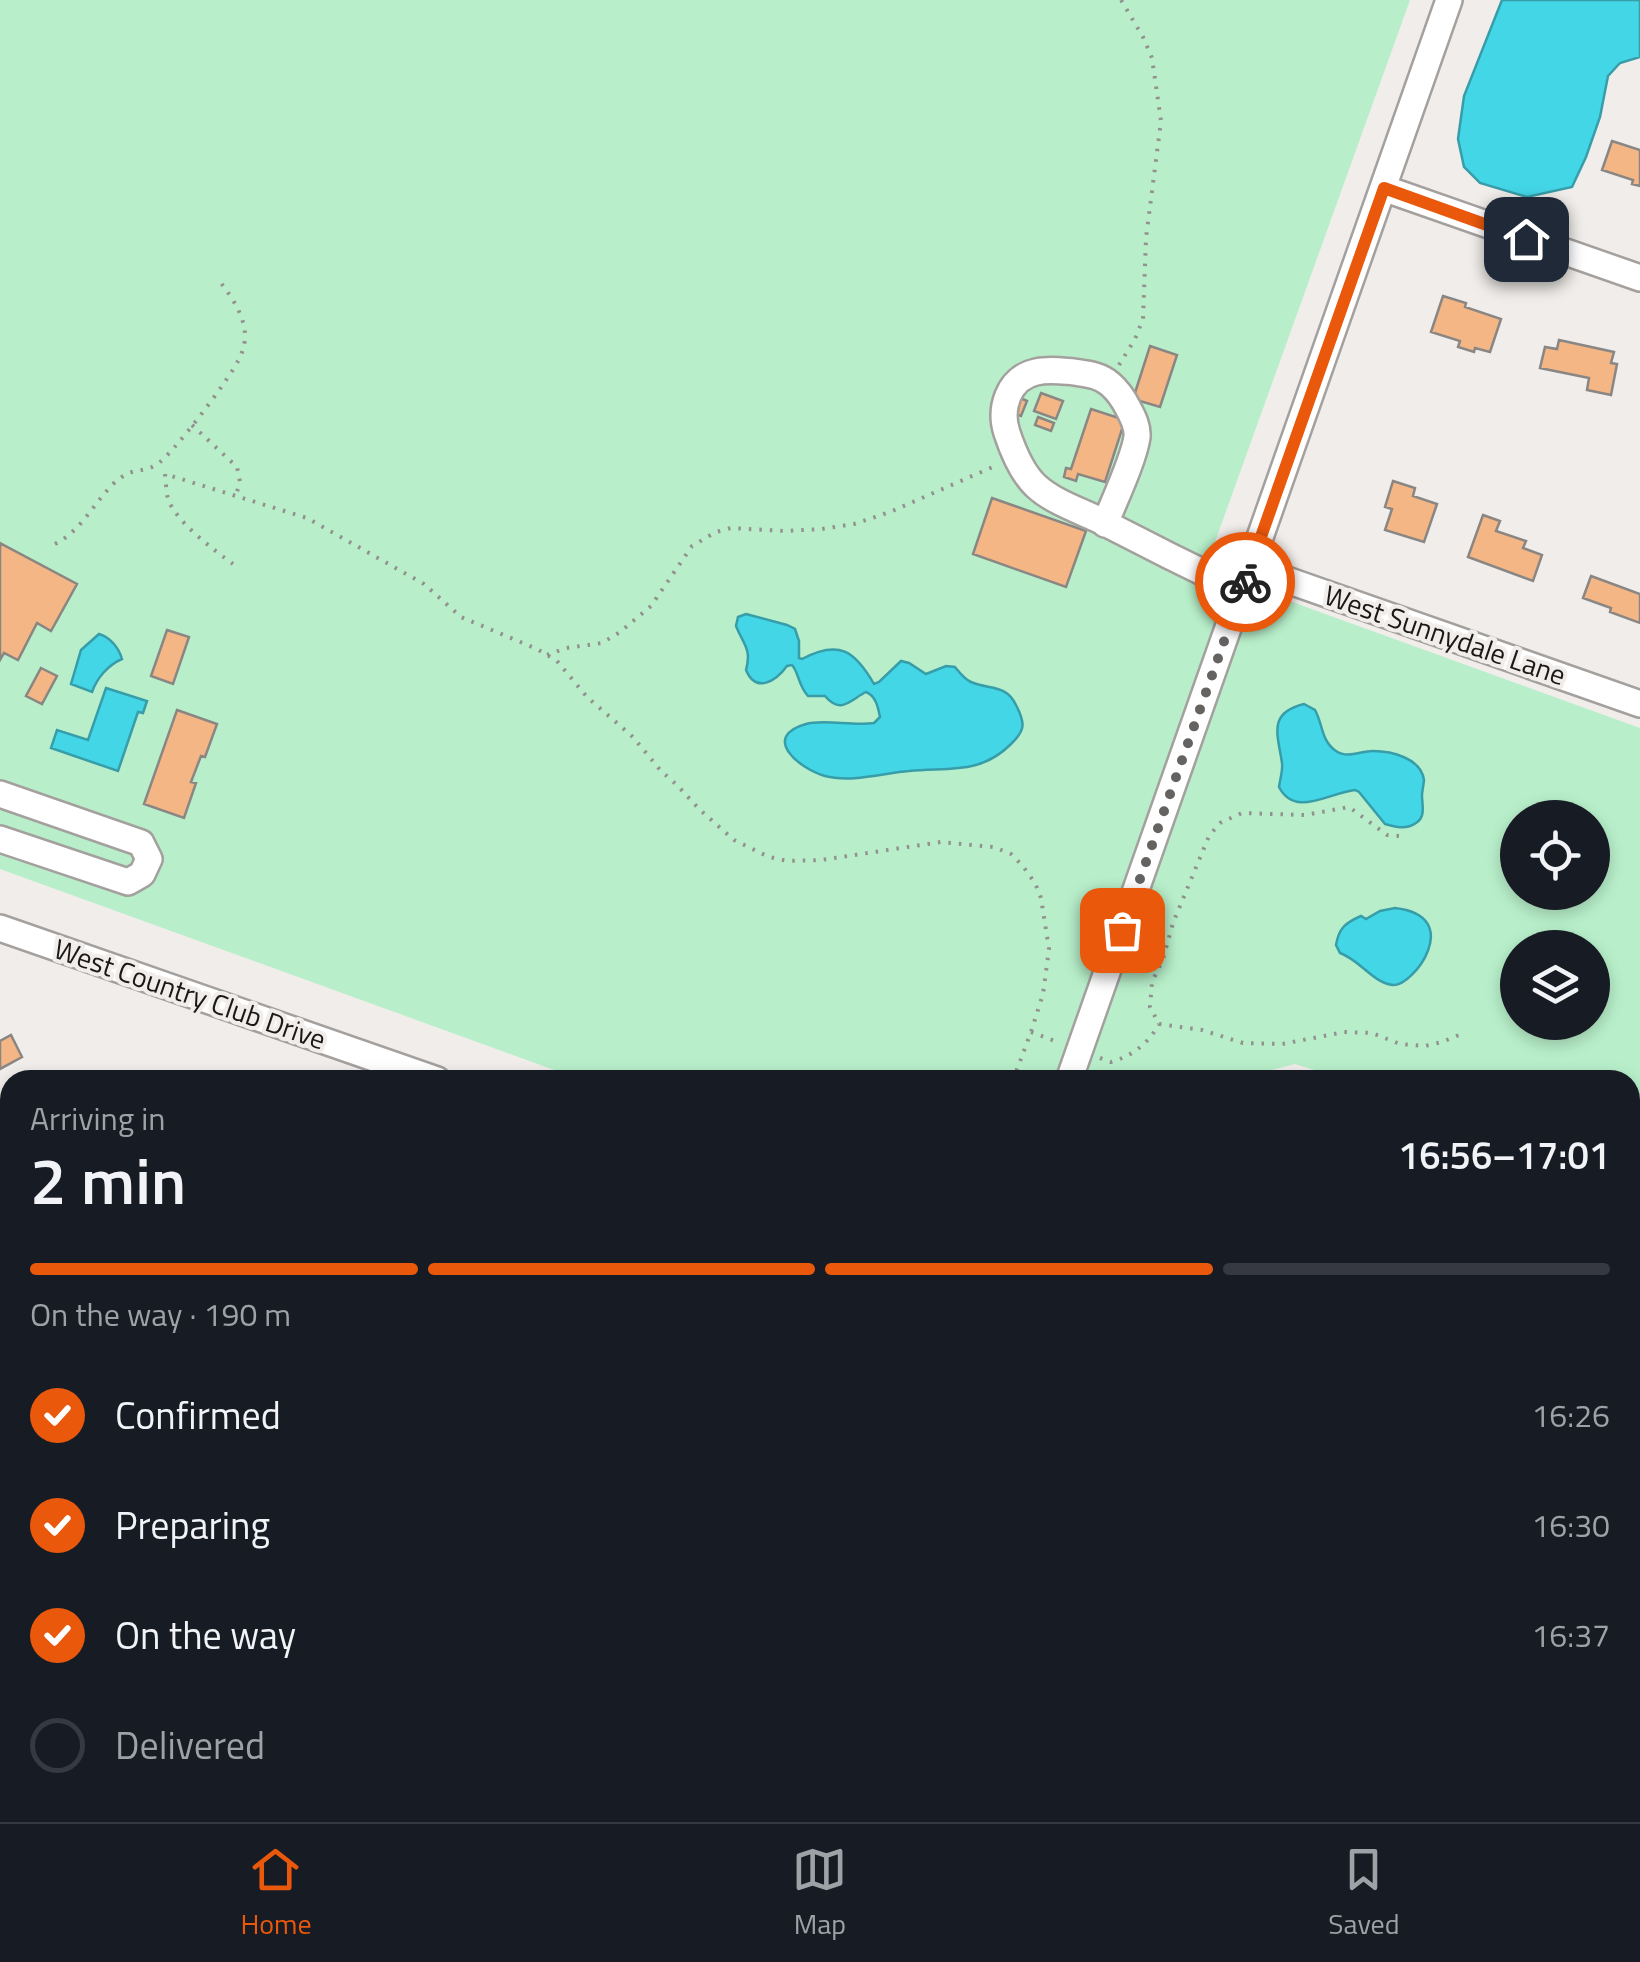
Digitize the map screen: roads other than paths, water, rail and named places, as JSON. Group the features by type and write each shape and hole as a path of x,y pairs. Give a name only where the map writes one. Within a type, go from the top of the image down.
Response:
{"street":[{"path":"1073,1070 1449,0"},
{"path":"1384,188 1640,278"},
{"path":"1057,370 1094,375 1109,382 1134,419 1137,435 1105,524 1036,486 1016,456 1004,423 1004,406 1019,380 1032,372 1057,370"},
{"name":"West Sunnydale Lane","path":"1105,524 1246,579 1640,704"},
{"path":"0,794 141,843 149,859 142,874 128,882 0,839"},
{"name":"West Country Club Drive","path":"0,928 408,1070"}],"water":[{"path":"1502,0 1640,0 1640,57 1620,63 1608,76 1600,117 1572,187 1527,197 1480,183 1464,167 1458,139 1464,96"},
{"path":"746,614 795,629 799,658 836,649 853,656 874,684 901,661 926,674 946,666 955,667 969,681 1012,698 1021,717 1021,731 998,755 975,765 856,778 835,778 815,772 789,752 786,737 806,724 874,723 880,717 876,702 866,692 841,705 825,696 808,696 792,665 766,683 755,682 746,670 747,652 736,626 738,617"},
{"path":"99,634 114,644 122,659 104,672 92,692 71,684 81,650"},
{"path":"106,688 147,701 143,713 138,712 118,771 51,748 57,730 88,740"},
{"path":"1304,704 1315,710 1325,737 1336,751 1350,755 1388,752 1417,766 1424,780 1421,818 1404,827 1385,824 1355,790 1303,802 1286,796 1279,787 1282,766 1278,726 1284,713"},
{"path":"1395,908 1416,914 1427,924 1431,936 1421,964 1402,983 1393,985 1340,953 1336,945 1341,930 1351,921"}]}
